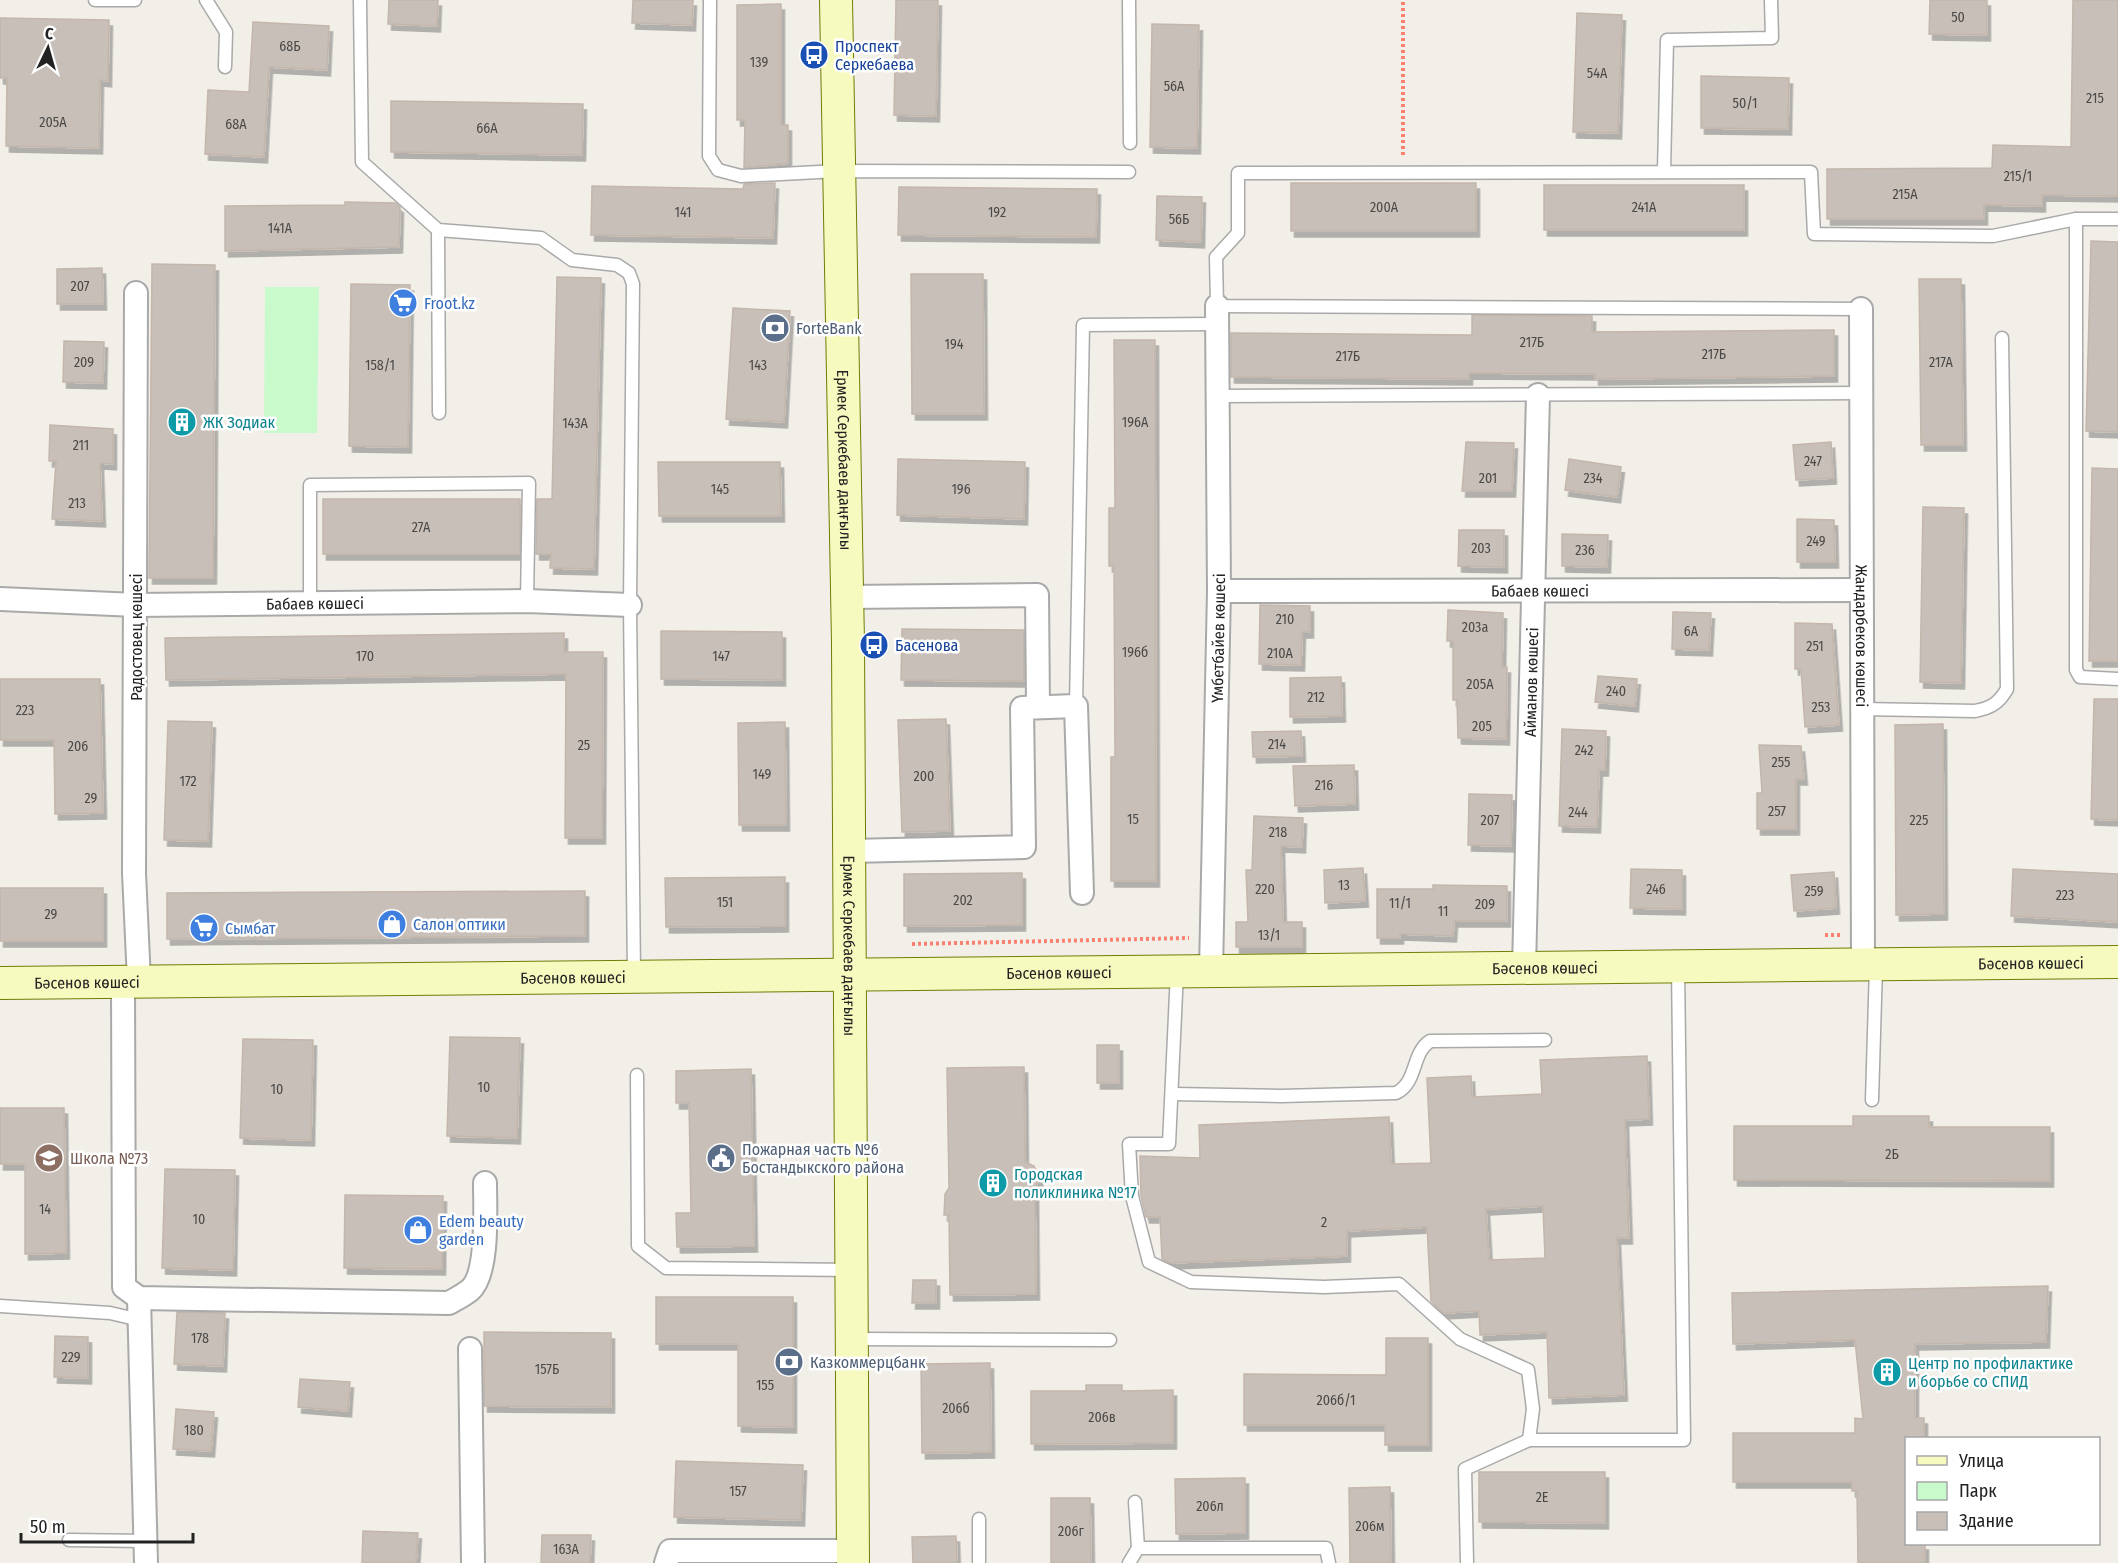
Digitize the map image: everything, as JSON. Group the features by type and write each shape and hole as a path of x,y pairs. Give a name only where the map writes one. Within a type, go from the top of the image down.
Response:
{"street":[{"name":"Ермек Серкебаев даңғылы","path":"836,0 847,597 853,1557"},
{"name":"Радостовец көшесі","path":"136,293 134,873 124,1287 140,1309"},
{"name":"Жандарбеков көшесі","path":"1861,309 1861,709 1870,964"},
{"name":"Үмбетбайев көшесі","path":"1211,971 1219,591 1217,315"},
{"name":"Айманов көшесі","path":"1524,968 1538,395"},
{"name":"Бабаев көшесі","path":"1219,591 1860,590"},
{"path":"847,597 1036,595 1038,707"},
{"name":"Бабаев көшесі","path":"0,599 136,605 527,601 630,605"},
{"path":"849,851 1024,847 1022,708 1076,706 1082,893"},
{"name":"Бәсенов көшесі","path":"0,983 2118,962"},
{"path":"146,1552 140,1309 449,1303 472,1289 478,1273 485,1248 485,1183"},
{"path":"470,1349 473,1563"},
{"path":"666,1563 670,1551 742,1557 853,1557"}],"lane":[{"path":"94,0 135,0"},
{"path":"206,0 226,32 225,67"},
{"path":"360,0 362,162 438,230 541,238 572,260 617,265 629,273 633,284 630,605 634,977"},
{"path":"710,0 709,156 718,170 741,176 838,171 1129,172"},
{"path":"1129,0 1130,143"},
{"path":"1664,171 1667,40 1772,38 1771,0"},
{"path":"1217,315 1216,257 1238,233 1238,173 1811,172 1814,234 1993,236 2076,219 2118,219"},
{"path":"2076,219 2076,670 2080,677 2085,679 2118,679"},
{"path":"438,230 439,413"},
{"path":"1076,706 1083,325 1217,315 1861,309"},
{"path":"1861,709 1975,711 1989,708 2000,702 2007,689 2002,338"},
{"path":"1218,396 1861,393"},
{"path":"310,602 310,485 517,483 529,483 527,601"},
{"path":"1870,964 1872,1100"},
{"path":"1467,1563 1466,1469 1529,1440 1684,1440 1678,966"},
{"path":"1177,971 1169,1144 1129,1144 1132,1196 1149,1262 1191,1282 1324,1287 1399,1284 1460,1339 1528,1370 1533,1409 1529,1440"},
{"path":"1173,1094 1281,1096 1396,1094 1405,1089 1412,1079 1422,1046 1430,1041 1545,1040"},
{"path":"637,1075 638,1246 666,1268 852,1270"},
{"path":"0,1306 110,1313 140,1309"},
{"path":"852,1339 1110,1340"},
{"path":"1129,1563 1138,1548 1135,1502"},
{"path":"979,1520 979,1563"},
{"path":"69,1540 146,1552"},
{"path":"1138,1548 1326,1548 1329,1563"}],"path":[{"path":"1403,0 1403,171"},
{"path":"907,945 1211,937"}],"green space":[{"path":"265,287 319,287 317,433 264,433"}],"building":[{"path":"389,0 438,0 437,26 388,24"},
{"path":"633,0 693,0 692,25 632,23"},
{"path":"896,0 938,0 936,116 894,115"},
{"path":"1930,0 1987,0 1987,35 1929,34"},
{"path":"2073,0 2118,0 2118,196 2042,195 2042,206 1984,205 1984,219 1827,219 1827,169 1992,168 1993,145 2071,147"},
{"path":"781,4 781,125 788,125 788,163 744,168 745,120 737,120 737,5"},
{"path":"1577,13 1622,15 1618,133 1573,132"},
{"path":"0,18 109,20 108,81 100,80 99,148 6,146 7,78 0,78"},
{"path":"253,22 329,26 327,70 269,67 264,157 205,154 208,90 249,92"},
{"path":"1152,24 1199,25 1197,148 1150,147"},
{"path":"1701,76 1789,78 1788,129 1701,128"},
{"path":"391,101 583,104 582,155 391,152"},
{"path":"775,183 773,238 591,235 592,186 743,189 744,184"},
{"path":"1291,183 1476,183 1476,231 1291,231"},
{"path":"1544,185 1744,185 1744,230 1544,230"},
{"path":"899,187 1097,189 1096,237 898,235"},
{"path":"1157,196 1202,197 1201,242 1156,240"},
{"path":"345,202 395,203 400,207 399,247 225,251 225,206 345,205"},
{"path":"2091,241 2118,242 2118,432 2086,431"},
{"name":"ЖК Зодиак","path":"152,264 215,265 213,578 149,578"},
{"path":"102,268 103,304 57,304 57,269"},
{"path":"911,274 983,274 984,414 912,414"},
{"path":"557,277 601,278 594,569 550,568 551,554 536,554 537,499 552,499"},
{"path":"1919,279 1961,279 1963,445 1921,445"},
{"path":"351,284 410,285 408,447 349,446"},
{"path":"733,308 790,311 784,422 726,419"},
{"path":"1472,315 1592,316 1592,332 1834,330 1834,376 1595,379 1595,374 1469,373 1469,379 1231,377 1231,333 1472,335"},
{"path":"1114,340 1155,340 1156,881 1111,881 1111,757 1115,757 1114,566 1109,566 1109,508 1115,508"},
{"path":"64,341 104,342 103,383 63,382"},
{"path":"50,425 113,429 113,464 100,463 102,521 52,519 56,461 49,461"},
{"path":"1466,442 1514,443 1512,491 1462,491"},
{"path":"1831,442 1833,478 1796,480 1793,445"},
{"path":"898,459 1025,462 1024,519 897,515"},
{"path":"1569,459 1621,467 1617,497 1565,490"},
{"path":"658,462 780,462 781,516 659,516"},
{"path":"2092,468 2118,469 2118,661 2089,661"},
{"path":"323,499 520,499 520,554 323,554"},
{"path":"1923,507 1964,508 1961,683 1920,682"},
{"path":"1797,519 1834,520 1835,562 1797,562"},
{"path":"1459,530 1504,530 1504,567 1458,566"},
{"path":"1562,534 1608,535 1607,567 1562,566"},
{"path":"1260,605 1310,606 1310,632 1302,632 1301,665 1259,664"},
{"path":"1448,610 1503,613 1502,667 1507,667 1506,739 1458,738 1457,700 1453,700 1453,641 1447,641"},
{"path":"1673,612 1711,613 1709,650 1672,649"},
{"path":"1795,623 1832,624 1839,725 1805,727 1801,669 1795,669"},
{"path":"902,629 1024,630 1024,681 901,680"},
{"path":"661,631 782,632 782,680 661,679"},
{"path":"564,633 564,652 603,652 602,838 565,838 566,674 166,680 165,638"},
{"path":"1598,676 1637,679 1635,706 1595,702"},
{"path":"1341,677 1342,716 1290,717 1290,678"},
{"path":"0,679 100,679 103,813 55,814 54,740 0,740"},
{"path":"2094,699 2118,699 2118,820 2091,819"},
{"path":"946,719 950,831 902,832 898,720"},
{"path":"168,721 212,722 208,841 164,840"},
{"path":"785,722 786,825 739,825 738,723"},
{"path":"1943,724 1944,914 1896,915 1895,725"},
{"path":"1562,729 1606,731 1605,770 1599,770 1597,827 1559,826"},
{"path":"1301,731 1302,756 1253,757 1252,732"},
{"path":"1759,745 1801,746 1804,779 1796,779 1796,829 1757,829 1757,793 1762,793"},
{"path":"1354,765 1355,804 1295,806 1293,766"},
{"path":"1469,794 1512,795 1511,846 1468,845"},
{"path":"1254,816 1303,818 1302,847 1281,846 1283,922 1302,922 1302,947 1236,947 1236,922 1248,922 1246,870 1252,870"},
{"path":"1363,868 1365,901 1325,903 1324,870"},
{"path":"1631,869 1682,870 1682,909 1630,908"},
{"path":"2013,869 2118,874 2118,922 2011,916"},
{"path":"1834,872 1836,908 1794,911 1791,875"},
{"path":"1022,873 1022,925 904,926 904,874"},
{"path":"785,877 785,926 666,927 665,878"},
{"path":"1433,885 1507,886 1507,921 1454,921 1453,936 1400,934 1400,938 1377,938 1377,889 1433,889"},
{"path":"0,888 103,888 103,941 0,941"},
{"path":"585,891 585,936 167,939 167,893"},
{"path":"450,1037 520,1038 517,1138 447,1136"},
{"path":"243,1039 313,1040 311,1140 240,1138"},
{"path":"1097,1045 1119,1045 1119,1083 1097,1083"},
{"path":"1647,1056 1649,1119 1625,1120 1629,1238 1617,1238 1624,1395 1549,1398 1547,1332 1480,1335 1479,1311 1443,1313 1431,1301 1427,1227 1347,1231 1347,1256 1170,1263 1162,1259 1160,1217 1146,1217 1141,1196 1140,1156 1200,1158 1199,1125 1389,1117 1391,1164 1431,1163 1427,1078 1471,1076 1472,1097 1542,1094 1540,1060","holes":["1543,1206 1545,1258 1489,1260 1486,1209"]},
{"name":"Городская поликлиника №17","path":"1024,1067 1025,1162 1034,1166 1040,1178 1035,1188 1036,1294 950,1295 949,1215 944,1215 945,1194 949,1188 947,1068"},
{"name":"Пожарная часть №6 Бостандыкского района","path":"751,1069 754,1246 677,1247 676,1213 691,1213 689,1103 676,1103 676,1071"},
{"path":"0,1108 64,1108 66,1253 25,1254 25,1164 0,1164"},
{"path":"1853,1116 1929,1116 1929,1127 2050,1127 2050,1181 1734,1180 1734,1126 1853,1126"},
{"path":"165,1169 235,1170 233,1270 162,1268"},
{"path":"345,1195 443,1196 442,1269 344,1268"},
{"path":"913,1280 936,1280 936,1303 912,1303"},
{"name":"Центр по профилактике и борьбе со СПИД","path":"2048,1286 2046,1342 1915,1344 1915,1418 1924,1418 1924,1437 1905,1437 1905,1545 1925,1545 1925,1563 1858,1563 1857,1491 1852,1491 1852,1482 1733,1482 1733,1433 1855,1433 1855,1418 1863,1419 1855,1340 1733,1344 1732,1293"},
{"path":"656,1297 793,1297 793,1427 738,1426 738,1344 656,1344"},
{"path":"177,1312 225,1313 223,1366 174,1364"},
{"path":"484,1332 611,1333 611,1407 484,1406"},
{"path":"55,1336 88,1337 88,1378 54,1377"},
{"path":"1386,1338 1428,1338 1428,1445 1385,1445 1385,1425 1244,1425 1244,1374 1386,1375"},
{"path":"990,1363 991,1452 922,1453 921,1364"},
{"path":"300,1379 350,1382 348,1411 298,1407"},
{"path":"1086,1385 1122,1385 1122,1391 1173,1390 1173,1443 1031,1444 1031,1391 1086,1391"},
{"path":"176,1409 214,1412 211,1451 173,1449"},
{"path":"676,1461 803,1465 801,1520 674,1517"},
{"path":"1479,1472 1605,1472 1605,1523 1479,1522"},
{"path":"1245,1478 1245,1533 1176,1534 1175,1479"},
{"path":"1390,1487 1391,1563 1350,1563 1349,1488"},
{"path":"1051,1498 1090,1498 1091,1563 1051,1563"},
{"path":"363,1531 418,1533 416,1563 362,1563"},
{"path":"542,1535 591,1535 590,1563 541,1563"},
{"path":"956,1536 957,1563 913,1563 912,1537"}],"place":[{"name":"Проспект Серкебаева","path":"814,55"},
{"name":"Froot.kz","path":"403,303"},
{"name":"ForteBank","path":"775,328"},
{"name":"ЖК Зодиак","path":"182,422"},
{"name":"Басенова","path":"874,645"},
{"name":"Салон оптики","path":"392,924"},
{"name":"Сымбат","path":"204,928"},
{"name":"Школа №73","path":"49,1158"},
{"name":"Пожарная часть №6 Бостандыкского района","path":"721,1158"},
{"name":"Городская поликлиника №17","path":"993,1183"},
{"name":"Edem beauty garden","path":"418,1230"},
{"name":"Казкоммерцбанк","path":"789,1362"},
{"name":"Центр по профилактике и борьбе со СПИД","path":"1887,1372"}]}
